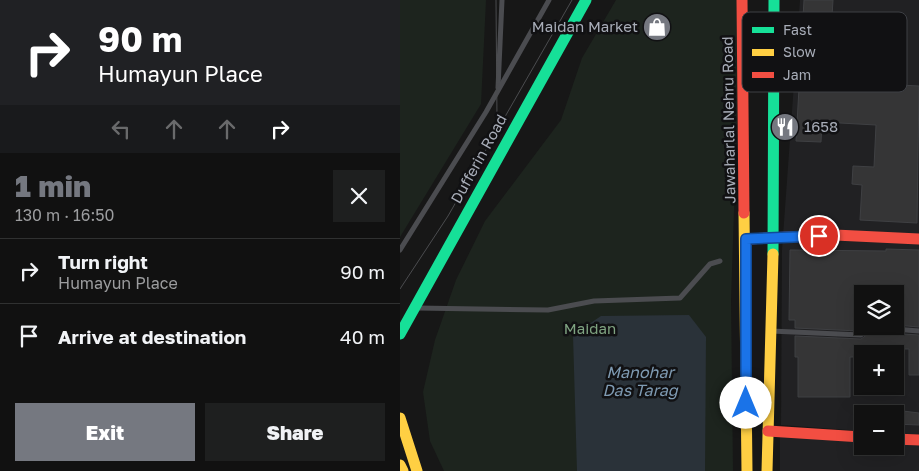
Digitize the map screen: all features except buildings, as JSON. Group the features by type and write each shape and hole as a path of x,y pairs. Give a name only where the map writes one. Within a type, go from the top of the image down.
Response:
{"main road":[{"name":"Dufferin Road","path":"400,334 586,0"},
{"name":"Jawaharlal Nehru Road","path":"744,92 747,471"},
{"path":"767,471 773,237 774,92"},
{"path":"746,239 835,235 919,239"},
{"path":"400,418 417,471"},
{"path":"768,431 854,436"},
{"path":"904,439 919,440"},
{"path":"768,456 774,471"},
{"path":"739,471 747,457"},
{"path":"400,465 403,471"}],"lane":[{"path":"498,91 502,0"},
{"path":"400,250 498,91 549,0"},
{"path":"414,308 548,310 594,301 680,298 710,264 720,261"},
{"path":"771,331 861,335 870,327 919,330"}],"shaded area":[{"path":"800,0 919,0 919,435 904,434 904,405 854,405 854,430 781,425 782,250 793,92 907,92 907,12 799,12"},
{"path":"780,436 854,441 854,455 904,455 904,445 919,446 919,471 780,471"}],"green space":[{"path":"400,0 486,0 481,104 400,237"},
{"name":"Maidan","path":"616,0 741,0 731,300 733,471 444,471 430,441 423,392 435,340 456,280 485,221 561,120 582,58"}],"water":[{"name":"Manohar Das Tarag","path":"689,315 706,337 705,471 577,471 573,335 601,316"}],"tram line":[{"path":"496,0 497,119"},
{"path":"400,289 448,216 572,0"}],"traffic: fast":[{"path":"400,334 586,0"},
{"path":"774,0 774,12"},
{"path":"773,254 774,92"}],"traffic: slow":[{"path":"744,213 747,471"},
{"path":"767,471 773,254"},
{"path":"400,418 417,471"},
{"path":"400,465 403,471"}],"traffic: jam":[{"path":"742,0 742,12"},
{"path":"743,92 744,213"},
{"path":"746,239 835,235 919,239"},
{"path":"768,431 854,436"},
{"path":"904,439 919,440"}],"place":[{"name":"Maidan Market","path":"657,27"},
{"name":"1658","path":"785,127"}],"route":[{"path":"746,403 746,239 819,236"}]}
